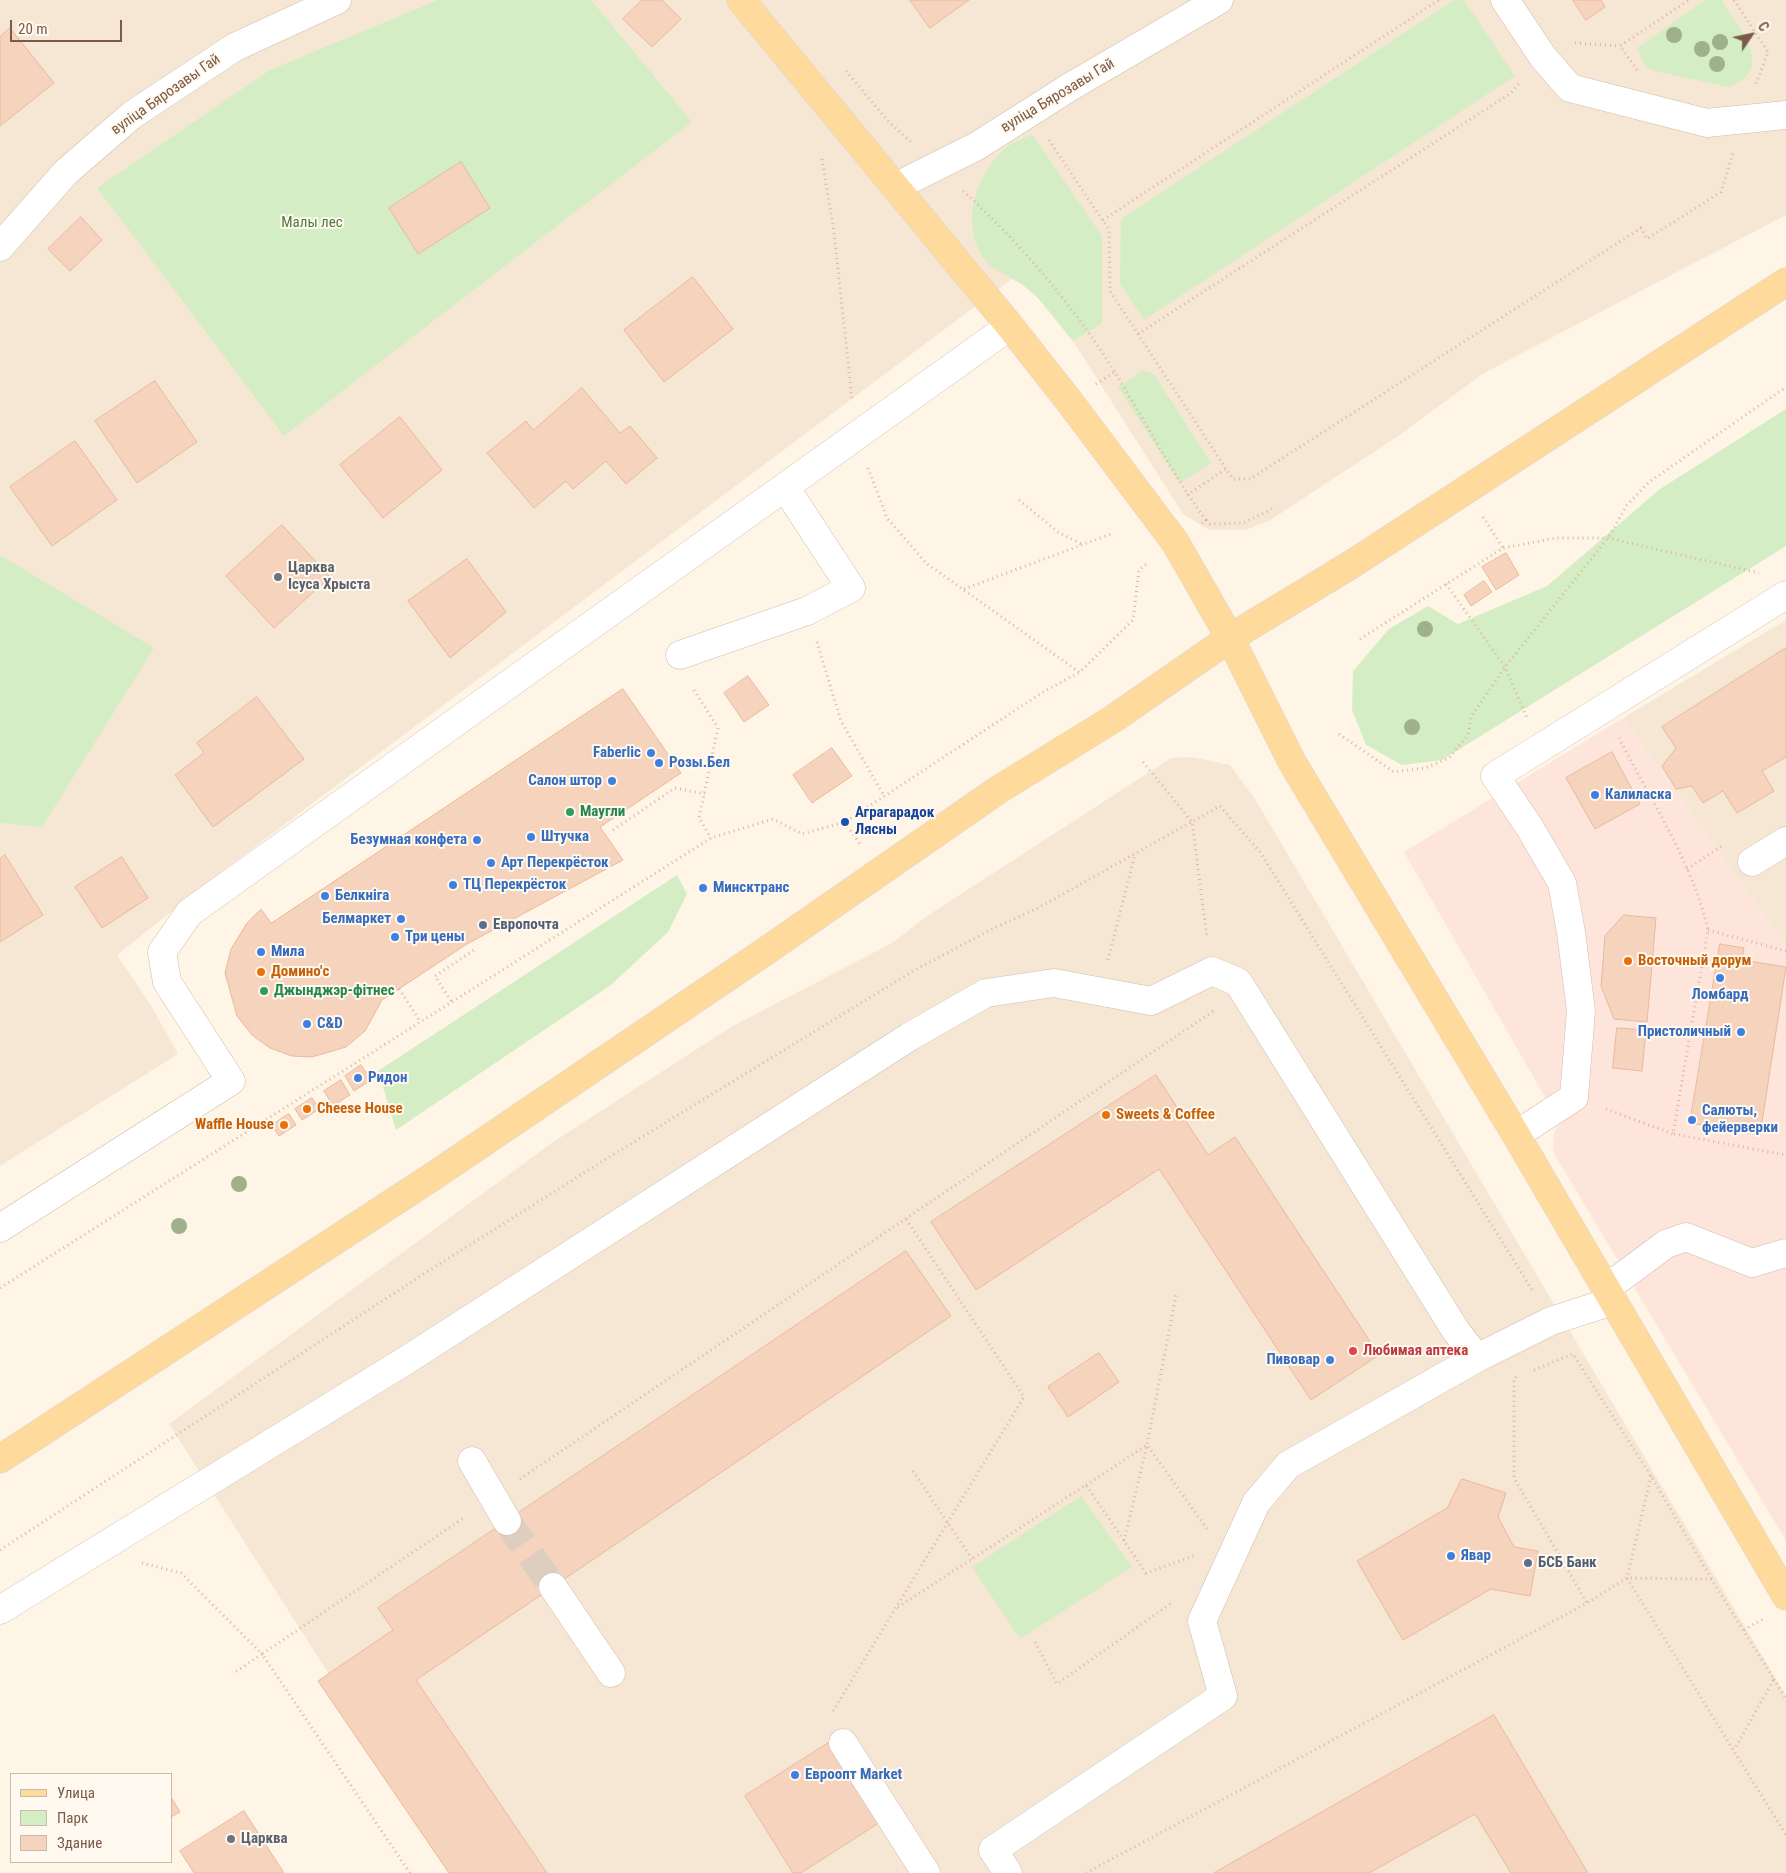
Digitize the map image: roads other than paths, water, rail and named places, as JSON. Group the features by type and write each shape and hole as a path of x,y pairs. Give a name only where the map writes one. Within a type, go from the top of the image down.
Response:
{"main road":[{"path":"741,0 1010,326 1175,542 1230,638 1292,762 1516,1135 1786,1596"},
{"path":"0,1459 432,1177 763,953 998,790 1113,719 1230,638 1352,564 1786,282"}],"street":[{"name":"вуліца Бярозавы Гай","path":"0,247 66,172 132,115 235,47 337,0"},
{"name":"вуліца Бярозавы Гай","path":"895,187 977,146 1219,0"},
{"path":"1505,0 1543,57 1570,88 1707,123 1743,121 1786,115"},
{"path":"0,1228 231,1081 167,982 162,952 189,912 1010,326"},
{"path":"680,655 807,611 851,588 785,486"},
{"path":"1516,1135 1574,1097 1581,1011 1571,932 1562,883 1530,828 1495,776 1786,595"},
{"path":"1752,862 1786,841"},
{"path":"0,1610 405,1361 909,1037 986,993 1054,983 1151,1000 1212,971 1238,982 1456,1330 1477,1358"},
{"path":"1008,1873 993,1850 1223,1696 1202,1621 1256,1503 1288,1465 1477,1358 1609,1293 1619,1279 1666,1244 1686,1237 1752,1263 1786,1253"},
{"path":"472,1461 507,1521"},
{"path":"553,1587 611,1673"},
{"path":"843,1743 926,1873"}],"tunnel":[{"path":"507,1521 553,1587"}],"place":[{"name":"Царква Ісуса Хрыста","path":"278,577"},
{"name":"Faberlic","path":"651,753"},
{"name":"Розы.Бел","path":"659,763"},
{"name":"Салон штор","path":"612,781"},
{"name":"Калиласка","path":"1595,795"},
{"name":"Маугли","path":"570,812"},
{"name":"Аграгарадок Лясны","path":"845,822"},
{"name":"Штучка","path":"531,837"},
{"name":"Безумная конфета","path":"477,840"},
{"name":"Арт Перекрёсток","path":"491,863"},
{"name":"ТЦ Перекрёсток","path":"453,885"},
{"name":"Минсктранс","path":"703,888"},
{"name":"Белкніга","path":"325,896"},
{"name":"Белмаркет","path":"401,919"},
{"name":"Европочта","path":"483,925"},
{"name":"Три цены","path":"395,937"},
{"name":"Мила","path":"261,952"},
{"name":"Восточный дорум","path":"1628,961"},
{"name":"Домино'c","path":"261,972"},
{"name":"Ломбард","path":"1720,978"},
{"name":"Джынджэр-фітнес","path":"264,991"},
{"name":"C&D","path":"307,1024"},
{"name":"Пристоличный","path":"1741,1032"},
{"name":"Ридон","path":"358,1078"},
{"name":"Cheese House","path":"307,1109"},
{"name":"Sweets & Coffee","path":"1106,1115"},
{"name":"Салюты, фейерверки","path":"1692,1120"},
{"name":"Waffle House","path":"284,1125"},
{"name":"Любимая аптека","path":"1353,1351"},
{"name":"Пивовар","path":"1330,1360"},
{"name":"Явар","path":"1451,1556"},
{"name":"БСБ Банк","path":"1528,1563"},
{"name":"Евроопт Market","path":"795,1775"},
{"name":"Царква","path":"231,1839"}],"park label":[{"name":"Малы лес","path":"312,223"}]}
